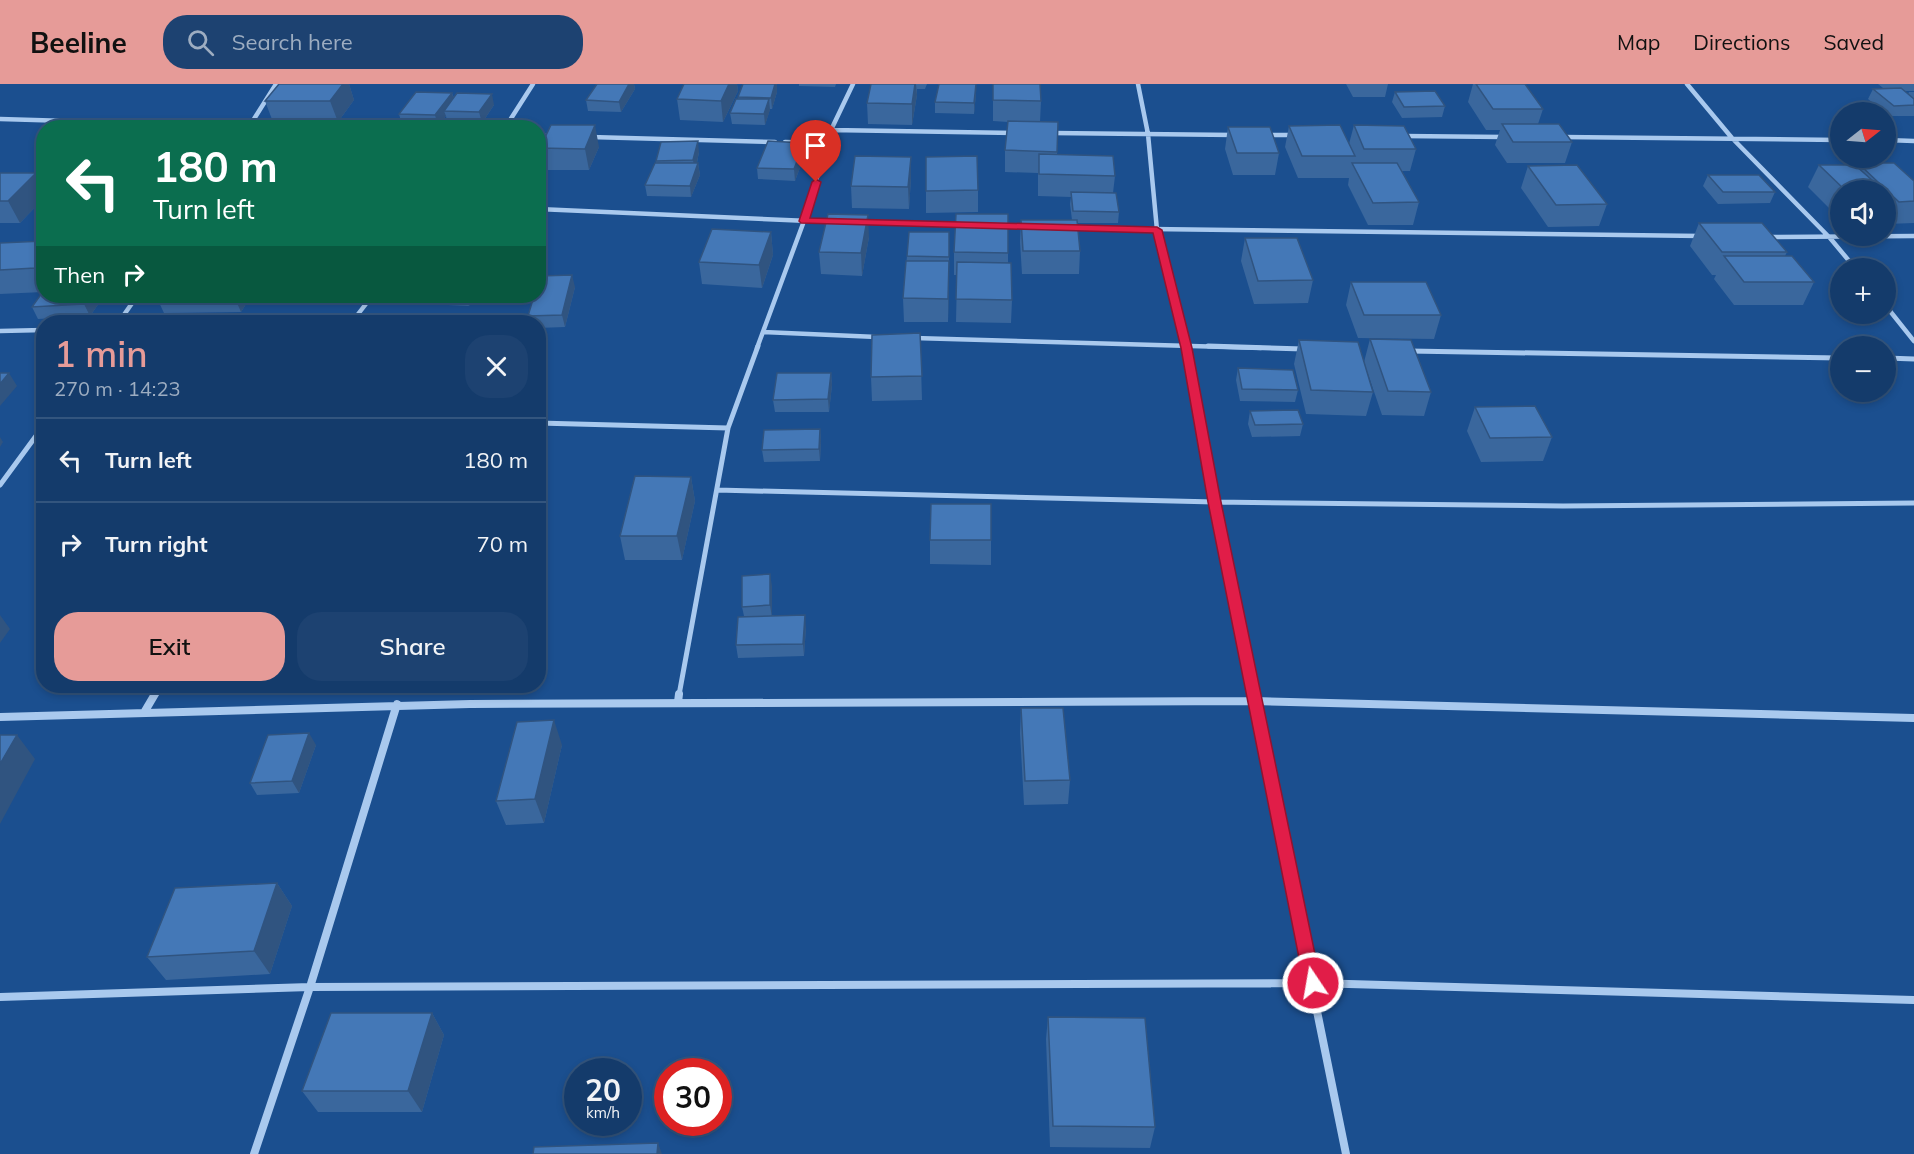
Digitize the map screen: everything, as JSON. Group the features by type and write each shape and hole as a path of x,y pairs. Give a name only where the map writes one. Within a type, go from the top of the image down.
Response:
{"street":[{"path":"254,120 276,84"},
{"path":"510,120 534,84"},
{"path":"678,702 729,428 804,221 831,130 854,84"},
{"path":"1138,84 1148,135 1157,230 1187,348 1254,700 1347,1154"},
{"path":"1687,84 1732,138 1830,238"},
{"path":"0,119 36,120"},
{"path":"831,130 1018,133"},
{"path":"1042,133 1243,135"},
{"path":"1255,135 1303,135"},
{"path":"546,136 562,136"},
{"path":"1398,136 1506,136"},
{"path":"585,137 829,143"},
{"path":"1553,137 1830,140"},
{"path":"1896,140 1914,141"},
{"path":"546,208 839,222"},
{"path":"851,222 969,225"},
{"path":"992,226 1040,227"},
{"path":"1063,228 1712,236"},
{"path":"1896,236 1914,236"},
{"path":"1759,237 1830,238"},
{"path":"1837,246 1847,258"},
{"path":"357,315 367,303"},
{"path":"1896,318 1914,341"},
{"path":"0,331 36,330"},
{"path":"763,332 879,337"},
{"path":"902,338 1305,350"},
{"path":"1401,351 1830,358"},
{"path":"1896,358 1914,359"},
{"path":"546,423 729,428"},
{"path":"0,485 36,436"},
{"path":"717,490 1215,502 1563,506 1914,502"},
{"path":"145,711 155,693"},
{"path":"0,717 397,704 1254,700 1914,718"},
{"path":"254,1154 310,987 397,704"},
{"path":"0,997 310,987 1313,983 1914,1000"}],"building":[{"path":"279,84 343,84 330,101 265,101"},
{"path":"597,84 629,84 619,102 586,100"},
{"path":"684,84 729,84 721,101 677,99"},
{"path":"743,84 775,84 771,98 738,97"},
{"path":"871,84 915,84 912,104 867,103"},
{"path":"939,84 976,84 974,103 935,102"},
{"path":"993,84 1040,84 1041,101 993,100"},
{"path":"1476,84 1525,84 1543,109 1493,109"},
{"path":"1901,88 1914,99 1914,105 1896,106 1896,102 1889,102 1873,89"},
{"path":"1435,91 1445,106 1404,107 1395,92"},
{"path":"416,92 452,93 435,115 399,114"},
{"path":"457,93 492,94 479,112 444,111"},
{"path":"736,99 769,99 764,114 730,113"},
{"path":"1008,121 1058,122 1057,152 1005,150"},
{"path":"1502,124 1559,124 1572,142 1513,142"},
{"path":"551,125 595,125 585,149 546,148 546,135"},
{"path":"1340,125 1355,156 1302,156 1289,126"},
{"path":"1354,125 1404,126 1416,149 1364,149"},
{"path":"1228,127 1270,127 1279,153 1237,153"},
{"path":"698,141 693,160 656,161 661,142"},
{"path":"768,141 804,143 794,169 757,168"},
{"path":"1039,154 1113,156 1115,176 1039,174"},
{"path":"855,156 911,157 908,187 851,186"},
{"path":"977,156 978,190 926,191 926,157"},
{"path":"655,163 698,163 690,186 645,185"},
{"path":"1352,163 1397,163 1419,202 1373,203"},
{"path":"1577,165 1607,204 1556,205 1528,166"},
{"path":"1819,165 1830,165 1830,168 1858,168 1872,180 1835,180"},
{"path":"1896,165 1914,181 1914,201 1899,202 1896,199 1896,180 1876,180 1863,168 1896,168"},
{"path":"0,173 36,173 8,201 0,201"},
{"path":"1708,175 1759,175 1775,192 1723,192"},
{"path":"1071,192 1116,193 1119,212 1073,211"},
{"path":"828,214 868,215 861,253 819,252"},
{"path":"956,214 1008,214 1008,253 954,252"},
{"path":"1021,220 1077,220 1080,251 1023,251"},
{"path":"1699,223 1762,223 1787,252 1722,252"},
{"path":"712,229 771,232 759,265 699,262"},
{"path":"909,232 949,232 949,257 907,256"},
{"path":"1245,238 1297,238 1313,280 1258,281"},
{"path":"36,241 36,267 0,270 0,243"},
{"path":"1724,256 1792,256 1814,282 1744,282"},
{"path":"906,261 949,261 948,299 903,298"},
{"path":"957,262 1011,263 1012,300 956,299"},
{"path":"572,275 562,315 528,315 532,303 546,303 546,276"},
{"path":"1351,282 1426,282 1441,315 1364,315"},
{"path":"36,301 85,303 84,304 32,307"},
{"path":"127,314 176,314 175,315"},
{"path":"920,333 922,376 871,377 872,335"},
{"path":"1370,339 1411,340 1431,392 1388,391"},
{"path":"1299,340 1358,342 1373,392 1311,390"},
{"path":"1238,368 1293,370 1298,390 1242,389"},
{"path":"0,373 9,373 0,384"},
{"path":"777,373 831,373 828,399 773,400"},
{"path":"1535,406 1552,437 1490,438 1475,407"},
{"path":"1298,410 1303,424 1255,425 1250,411"},
{"path":"820,429 819,449 762,450 764,430"},
{"path":"635,476 691,477 677,536 620,536"},
{"path":"931,504 991,504 991,540 930,540"},
{"path":"770,574 770,605 742,607 742,576"},
{"path":"805,615 803,644 736,645 738,617"},
{"path":"1021,708 1063,708 1070,780 1025,781"},
{"path":"554,720 535,799 496,801 517,722"},
{"path":"309,733 292,781 250,783 268,735"},
{"path":"0,735 17,735 0,764"},
{"path":"277,883 254,951 147,957 175,888"},
{"path":"331,1013 432,1013 408,1091 302,1091"},
{"path":"1048,1017 1145,1018 1155,1127 1053,1126"},
{"path":"658,1143 657,1154 533,1154 534,1147"}],"route":[{"path":"816,182 804,221 1157,230 1187,348 1203,443 1313,983"}]}
